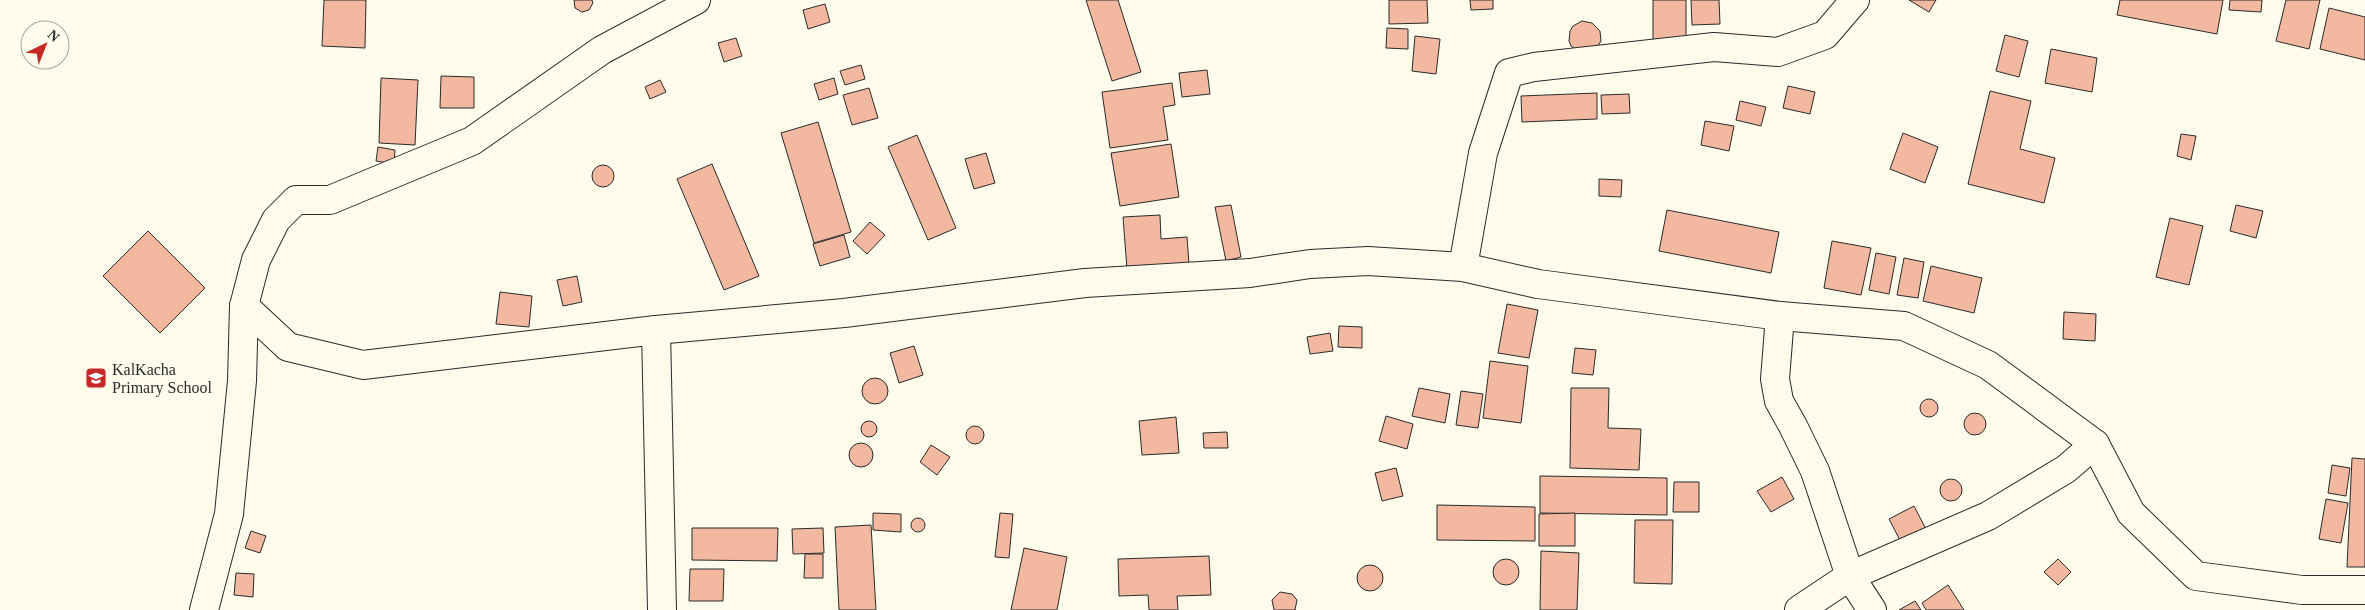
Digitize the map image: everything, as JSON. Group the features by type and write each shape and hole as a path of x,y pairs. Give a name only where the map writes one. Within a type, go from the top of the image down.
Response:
{"street":[{"path":"204,610 229,514 242,381 244,306 256,260 276,220 296,200 330,200 472,141 602,50 696,0"},
{"path":"1463,267 1483,153 1509,73 1534,67 1714,47 1778,52 1825,35 1855,0"},
{"path":"244,306 288,347 363,365 656,330 844,313 1085,283 1250,273 1310,264 1368,261 1463,267 1538,284 1780,316 1904,326 1988,365 2095,444 2131,513 2196,576 2302,590 2365,590"},
{"path":"1780,316 1776,379 1779,401 1815,471 1850,576 1872,610"},
{"path":"656,330 662,610"},
{"path":"1799,610 1850,576 1988,516 2066,469 2095,444"}],"building":[{"path":"324,0 366,0 365,48 322,46"},
{"path":"574,0 592,0 593,3 589,10 582,12 575,8"},
{"path":"1086,0 1118,0 1141,72 1112,81"},
{"path":"1389,0 1427,0 1428,23 1389,24"},
{"path":"1470,0 1493,0 1493,9 1471,10"},
{"path":"1653,0 1686,0 1686,41 1653,40"},
{"path":"1691,0 1719,0 1720,24 1692,25"},
{"path":"1909,0 1936,0 1929,12"},
{"path":"2120,0 2223,0 2217,34 2117,15"},
{"path":"2230,0 2262,0 2261,12 2229,10"},
{"path":"2286,0 2320,0 2309,49 2276,41"},
{"path":"825,4 830,22 808,29 803,10"},
{"path":"2329,8 2365,17 2365,60 2320,49"},
{"path":"1582,21 1592,23 1600,31 1601,41 1598,46 1575,49 1571,46 1569,41 1570,31 1573,26"},
{"path":"1387,28 1408,29 1408,49 1386,48"},
{"path":"2005,35 2028,41 2019,77 1996,71"},
{"path":"1415,36 1440,39 1436,74 1412,71"},
{"path":"736,38 742,56 724,62 718,43"},
{"path":"2051,49 2097,58 2092,92 2045,83"},
{"path":"861,65 865,79 845,85 840,71"},
{"path":"1207,70 1210,94 1182,97 1179,73"},
{"path":"441,76 474,77 474,108 440,108"},
{"path":"381,78 418,80 415,145 379,143"},
{"path":"834,78 838,94 819,100 814,84"},
{"path":"660,80 666,92 650,99 645,87"},
{"path":"1172,83 1175,105 1163,107 1168,140 1110,148 1102,92"},
{"path":"1788,86 1815,92 1810,114 1783,108"},
{"path":"869,88 878,118 852,125 843,95"},
{"path":"1990,91 2031,101 2020,149 2055,158 2044,203 1968,184"},
{"path":"1597,93 1597,119 1522,122 1521,96"},
{"path":"1629,94 1630,113 1602,114 1601,95"},
{"path":"1740,101 1766,107 1761,126 1736,120"},
{"path":"1705,121 1734,126 1729,151 1701,145"},
{"path":"818,122 851,232 814,243 781,133"},
{"path":"1903,133 1938,147 1925,183 1890,169"},
{"path":"2181,134 2196,136 2191,160 2177,156"},
{"path":"917,135 956,228 928,240 888,147"},
{"path":"1171,144 1179,197 1120,206 1111,153"},
{"path":"378,147 395,150 394,164 376,161"},
{"path":"986,153 995,183 974,189 965,159"},
{"path":"712,164 759,276 724,290 677,179"},
{"path":"603,165 611,168 614,176 611,184 603,187 595,184 592,176 595,168"},
{"path":"1599,179 1622,180 1621,197 1599,196"},
{"path":"1231,205 1241,257 1226,261 1215,207"},
{"path":"2236,205 2263,211 2256,238 2230,231"},
{"path":"1667,210 1779,232 1771,273 1659,251"},
{"path":"1160,215 1161,239 1187,237 1189,264 1127,269 1123,217"},
{"path":"2170,218 2203,226 2189,285 2156,277"},
{"path":"870,222 885,235 867,254 853,241"},
{"path":"148,231 205,288 160,333 103,276"},
{"path":"844,235 850,257 820,266 813,244"},
{"path":"1832,241 1871,248 1861,295 1824,288"},
{"path":"1876,253 1896,257 1889,294 1869,290"},
{"path":"1904,258 1924,262 1918,298 1897,295"},
{"path":"1931,266 1982,278 1974,313 1923,301"},
{"path":"577,276 582,302 563,306 557,280"},
{"path":"500,292 532,296 529,327 496,324"},
{"path":"1507,304 1538,310 1529,358 1498,353"},
{"path":"2064,312 2096,314 2095,341 2063,339"},
{"path":"1339,326 1362,327 1362,348 1338,347"},
{"path":"1330,333 1333,351 1310,354 1307,337"},
{"path":"914,346 923,375 899,383 890,353"},
{"path":"1575,348 1596,350 1593,375 1572,373"},
{"path":"1490,361 1528,366 1521,423 1483,418"},
{"path":"875,378 884,382 888,391 884,400 875,404 866,400 862,391 866,382"},
{"path":"1419,388 1450,394 1445,423 1412,416"},
{"path":"1571,388 1609,388 1608,428 1641,429 1639,470 1570,468"},
{"path":"1461,391 1483,394 1478,428 1456,425"},
{"path":"1925,399 1933,399 1938,404 1936,415 1925,417 1920,412 1920,404"},
{"path":"1975,413 1985,420 1986,424 1979,434 1975,435 1965,428 1964,424 1971,414"},
{"path":"1386,416 1413,424 1407,449 1379,441"},
{"path":"1176,417 1179,453 1142,455 1139,421"},
{"path":"866,421 872,421 877,426 875,435 866,437 861,432 861,426"},
{"path":"975,426 981,429 984,435 981,441 975,444 969,441 966,435 969,429"},
{"path":"1227,432 1228,448 1204,448 1203,433"},
{"path":"856,443 866,443 873,450 873,460 866,467 856,467 849,460 849,450"},
{"path":"931,445 950,457 937,475 920,462"},
{"path":"2352,458 2365,459 2365,567 2347,567"},
{"path":"2332,465 2350,468 2346,496 2328,493"},
{"path":"1396,468 1403,496 1382,501 1375,473"},
{"path":"1540,476 1667,478 1667,515 1540,513"},
{"path":"1782,477 1794,499 1771,512 1757,491"},
{"path":"1947,479 1955,479 1962,486 1962,494 1955,501 1947,501 1940,494 1940,486"},
{"path":"1674,482 1699,482 1699,512 1673,512"},
{"path":"2326,499 2348,503 2341,543 2319,539"},
{"path":"1437,505 1535,507 1535,541 1437,540"},
{"path":"1914,506 1928,533 1903,546 1889,519"},
{"path":"873,513 901,514 901,532 873,530"},
{"path":"1000,513 1013,514 1009,558 995,557"},
{"path":"1575,513 1575,546 1539,546 1539,514"},
{"path":"918,518 923,520 925,525 923,530 918,532 913,530 911,525 913,520"},
{"path":"1635,520 1673,520 1672,584 1634,583"},
{"path":"871,525 876,610 839,610 835,527"},
{"path":"692,528 778,528 777,561 692,560"},
{"path":"823,528 824,553 793,554 792,529"},
{"path":"251,531 266,536 260,553 245,548"},
{"path":"1024,548 1067,557 1057,610 1011,610"},
{"path":"1541,551 1579,553 1577,610 1540,610"},
{"path":"805,554 823,554 823,578 804,578"},
{"path":"1209,556 1211,595 1177,596 1178,610 1149,610 1148,595 1119,596 1118,559"},
{"path":"1506,559 1515,563 1519,572 1515,581 1506,585 1497,581 1493,572 1497,563"},
{"path":"2058,559 2071,572 2058,585 2044,572"},
{"path":"1370,565 1379,569 1383,578 1379,587 1370,591 1361,587 1357,578 1361,569"},
{"path":"690,569 724,569 723,601 689,601"},
{"path":"236,573 254,574 253,597 234,595"},
{"path":"1948,585 1964,610 1926,610 1922,603"},
{"path":"1280,592 1292,594 1297,600 1295,610 1274,610 1272,600"},
{"path":"1915,601 1921,610 1899,610"}],"place":[{"name":"KalKacha Primary School","path":"96,378"}]}
